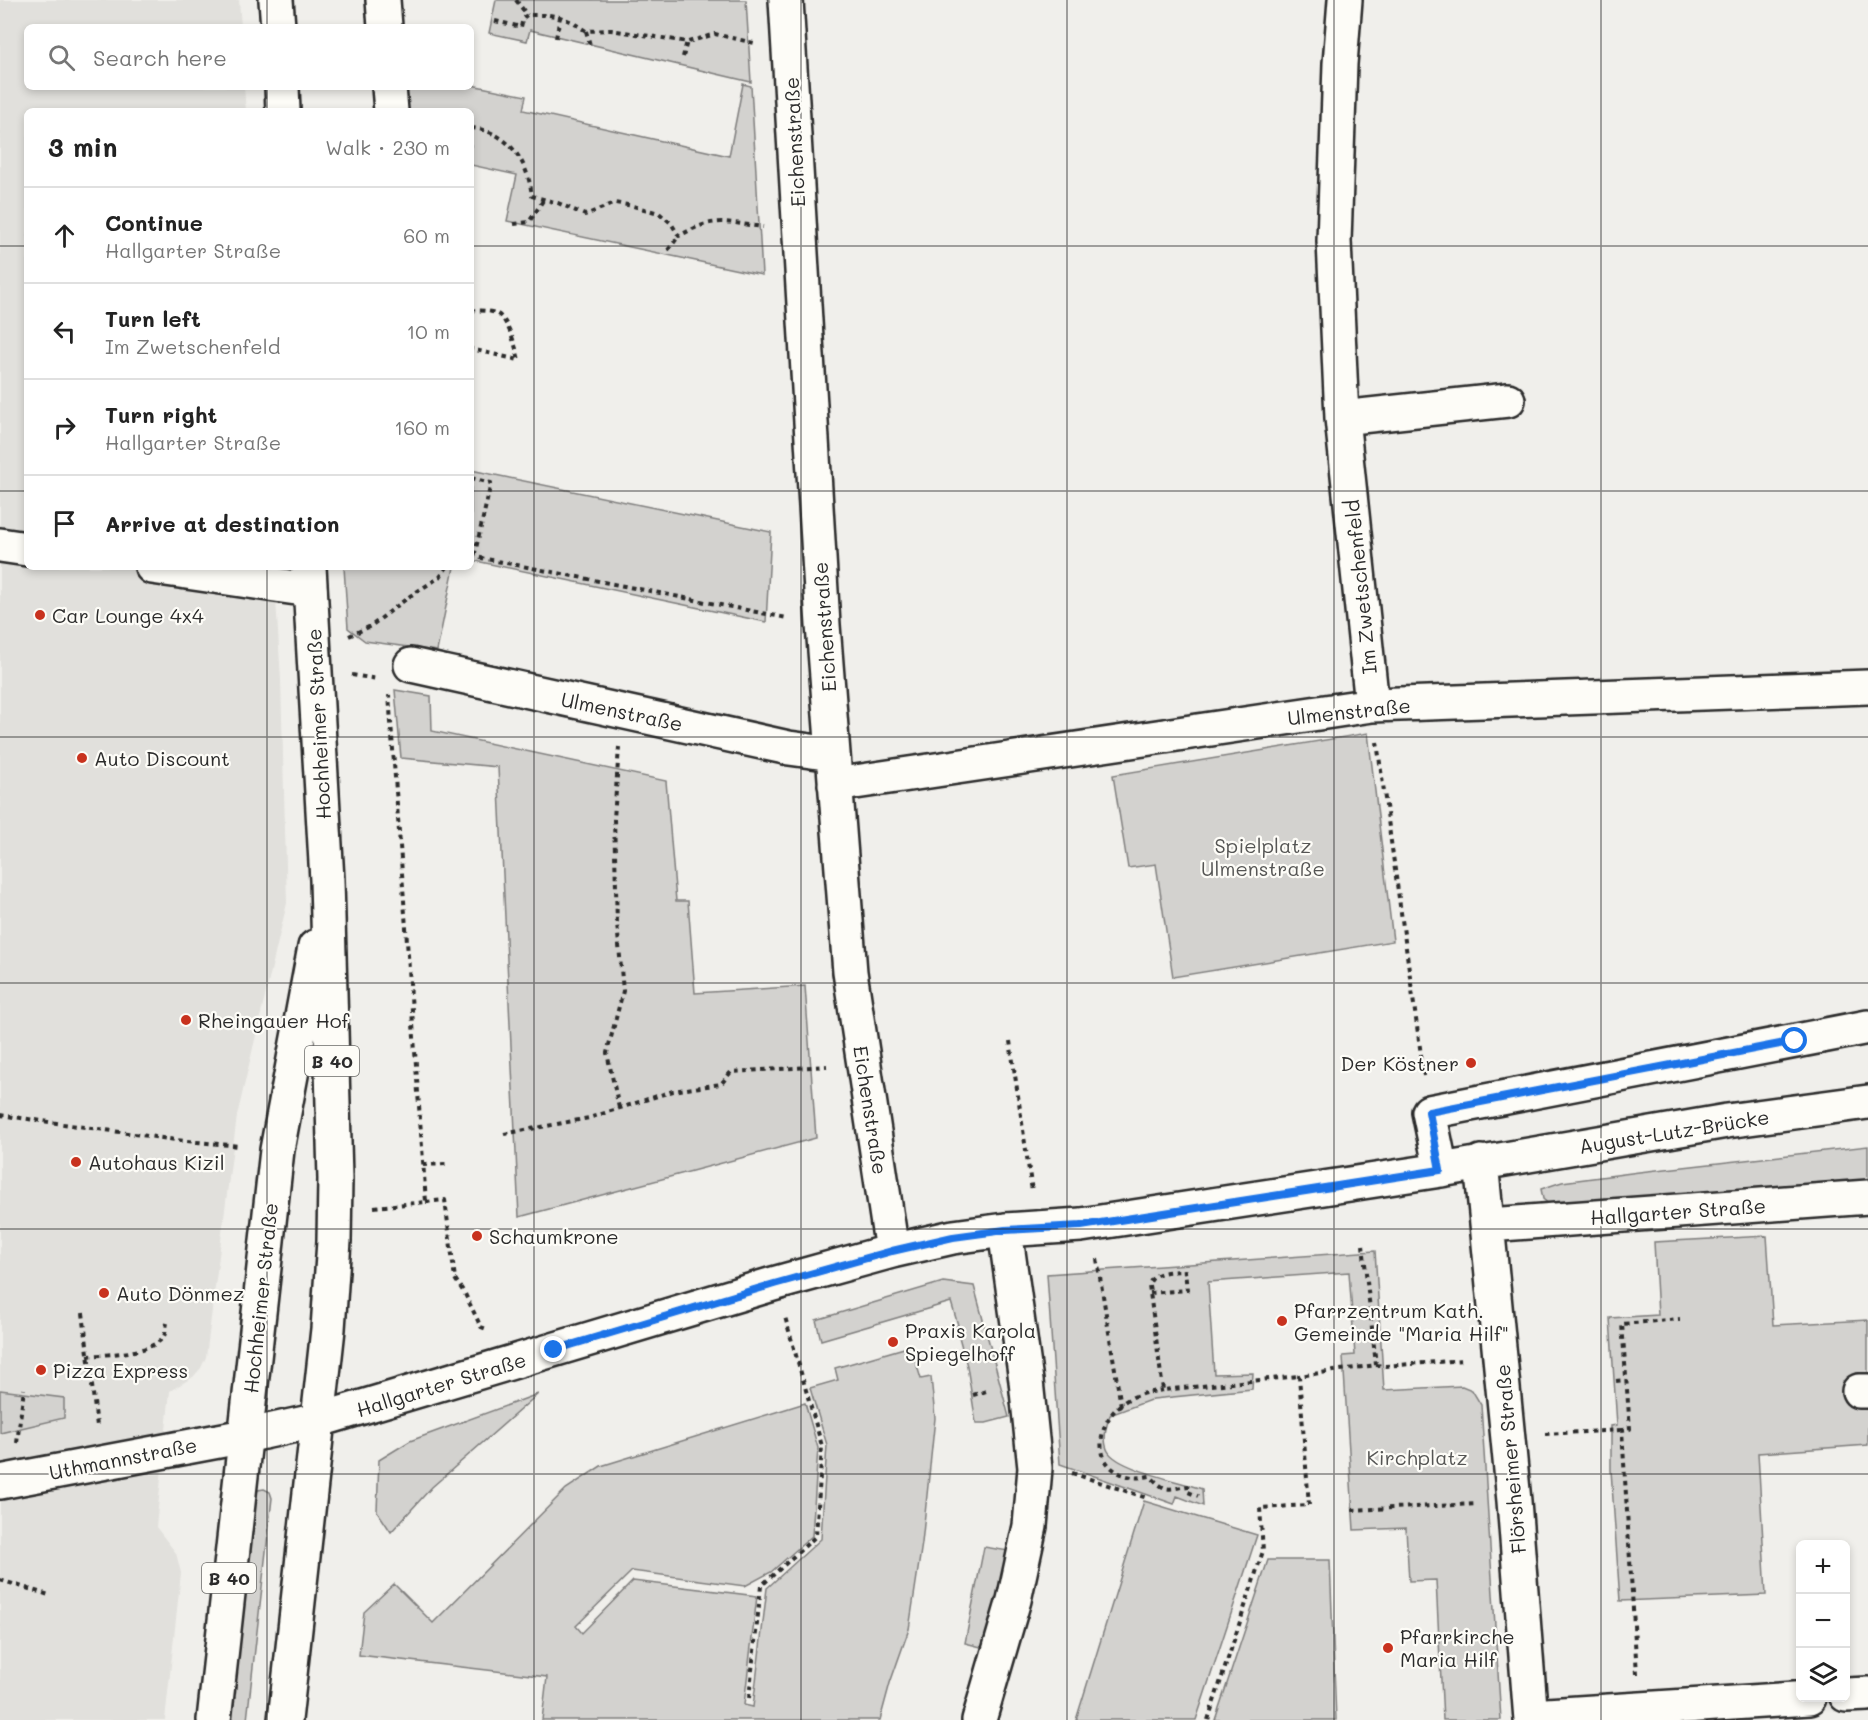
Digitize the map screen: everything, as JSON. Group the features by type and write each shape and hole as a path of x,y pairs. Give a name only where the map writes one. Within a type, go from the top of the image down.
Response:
{"street":[{"path":"276,0 278,24"},
{"path":"383,0 385,24"},
{"name":"Eichenstraße","path":"786,0 823,625 850,972 892,1251"},
{"name":"Im Zwetschenfeld","path":"1345,0 1340,64 1334,241 1342,418 1372,705"},
{"path":"282,90 283,108"},
{"path":"389,90 391,108"},
{"path":"1342,418 1508,400"},
{"path":"0,545 24,549"},
{"path":"195,570 309,578"},
{"name":"Hochheimer Straße","path":"285,1720 319,1420 334,1231 335,1179 327,880 309,578"},
{"name":"Ulmenstraße","path":"400,673 621,711 789,748 834,769 1372,705 1868,687"},
{"name":"Hochheimer Straße","path":"214,1720 277,1150 327,880"},
{"path":"1440,1170 1429,1112 1868,1027"},
{"name":"August-Lutz-Brücke","path":"1481,1162 1727,1121 1868,1102"},
{"name":"Hallgarter Straße","path":"245,1436 319,1420 762,1287 892,1251 953,1237 1021,1229 1081,1226 1481,1162"},
{"name":"Flörsheimer Straße","path":"1481,1162 1508,1435 1531,1718"},
{"name":"Hallgarter Straße","path":"1488,1225 1868,1197"},
{"path":"978,1720 1011,1610 1030,1527 1034,1460 1021,1229"},
{"name":"Uthmannstraße","path":"6,1481 245,1436"},
{"path":"1850,1695 1868,1694"},
{"path":"1531,1718 1639,1708 1796,1699"}],"path":[{"path":"516,0 527,15"},
{"path":"495,21 521,27 523,18 527,15 549,15 572,22 586,31 611,30 687,42 716,34 789,53"},
{"path":"556,38 560,18"},
{"path":"586,31 590,45"},
{"path":"683,57 687,42"},
{"path":"474,128 500,136 512,145 531,182 532,196 585,215 615,203 650,210 659,213 671,223 679,236"},
{"path":"514,224 529,222 544,199"},
{"path":"668,250 679,236 704,223 723,221 799,231"},
{"path":"474,310 495,313 500,316 514,339 519,360 474,350"},
{"path":"474,479 491,483 474,548"},
{"path":"474,556 823,625"},
{"path":"340,640 371,626 410,596 440,577 445,570"},
{"path":"342,674 400,673 426,1202"},
{"path":"1372,705 1429,1112"},
{"path":"620,1108 607,1053 623,991 617,923 614,819 621,711"},
{"path":"1010,1041 1032,1189 1021,1229"},
{"path":"504,1134 589,1118 673,1091 721,1084 731,1072 789,1067 864,1065"},
{"path":"0,1115 176,1140 277,1150"},
{"path":"423,1165 446,1164"},
{"path":"374,1207 445,1200 455,1279 481,1326 493,1331"},
{"path":"1362,1245 1376,1365"},
{"path":"1096,1256 1121,1406"},
{"path":"1150,1293 1187,1290 1185,1271 1155,1274 1149,1285 1150,1293 1163,1390"},
{"path":"84,1313 101,1462"},
{"path":"749,1698 761,1586 816,1536 822,1446 785,1316"},
{"path":"1508,1435 1630,1429 1622,1324 1680,1319"},
{"path":"88,1356 144,1348 159,1342 165,1334 167,1323"},
{"path":"1198,1496 1188,1492 1188,1486 1169,1490 1161,1487 1150,1476 1135,1478 1126,1476 1110,1466 1102,1455 1101,1436 1114,1411 1132,1398 1163,1390 1299,1376 1376,1365 1501,1358"},
{"path":"1208,1720 1263,1551 1260,1508 1309,1505 1299,1376"},
{"path":"1616,1381 1626,1380"},
{"path":"6,1481 24,1389"},
{"path":"1622,1430 1639,1708"},
{"path":"1034,1460 1147,1498"},
{"path":"1352,1510 1514,1502"},
{"path":"0,1580 49,1595"}],"shaded area":[{"path":"0,0 239,0 241,24 24,24 24,90 244,90 246,108 24,108 24,570 274,570 281,680 287,903 237,1116 206,1357 201,1368 193,1377 170,1391 156,1527 176,1553 181,1573 165,1720 0,1720"}],"green space":[{"path":"496,0 746,0 751,82 530,30 527,41 489,33"},
{"path":"743,84 751,86 762,275 507,221 517,175 474,166 474,108 399,108 398,90 474,90 474,86 526,96 523,110 729,156"},
{"path":"474,471 771,532 766,622 474,561"},
{"path":"344,570 453,570 437,651 365,641 348,628"},
{"path":"395,690 431,696 432,731 666,781 676,901 688,901 695,993 805,986 816,1138 519,1217 498,767 401,758"},
{"name":"Spielplatz Ulmenstraße","path":"1368,733 1393,941 1173,977 1156,864 1128,868 1113,775"},
{"path":"1868,1146 1868,1186 1549,1204 1543,1199 1541,1189 1562,1182"},
{"path":"1767,1236 1773,1325 1868,1320 1868,1445 1758,1453 1766,1595 1620,1601 1611,1470 1611,1426 1617,1425 1610,1318 1658,1315 1654,1242"},
{"name":"Kirchplatz","path":"1375,1251 1384,1390 1462,1386 1472,1390 1481,1405 1501,1720 1443,1720 1436,1580 1409,1581 1406,1528 1354,1530 1343,1356 1355,1355 1349,1272 1208,1282 1214,1374 1253,1373 1252,1389 1153,1399 1110,1415 1105,1442 1114,1458 1151,1474 1202,1489 1203,1506 1177,1496 1174,1504 1060,1464 1047,1274"},
{"path":"943,1282 974,1286 1009,1417 976,1423 967,1366 951,1302 821,1340 816,1320"},
{"path":"911,1346 921,1379 931,1377 935,1418 922,1543 909,1629 880,1720 542,1720 547,1677 359,1655 364,1612 394,1584 433,1623 566,1489 601,1466 805,1403 818,1448 812,1536 771,1572 745,1586 632,1571 576,1626 582,1633 633,1581 757,1596 744,1705 753,1707 767,1588 821,1539 827,1445 810,1388 838,1380 835,1368"},
{"path":"0,1390 64,1398 64,1418 0,1433"},
{"path":"538,1394 432,1487 391,1532 377,1511 379,1460 410,1441"},
{"path":"264,1489 270,1492 272,1498 247,1720 231,1720 255,1499 258,1490"},
{"path":"1144,1501 1257,1535 1196,1720 1076,1720"},
{"path":"984,1547 1009,1551 989,1649 965,1643"},
{"path":"1268,1560 1330,1560 1336,1720 1215,1720"}],"place":[{"name":"Car Lounge 4x4","path":"40,615"},
{"name":"Auto Discount","path":"82,758"},
{"name":"Rheingauer Hof","path":"186,1020"},
{"name":"Der Köstner","path":"1471,1063"},
{"name":"Autohaus Kizil","path":"76,1162"},
{"name":"Schaumkrone","path":"477,1236"},
{"name":"Auto Dönmez","path":"104,1293"},
{"name":"Pfarrzentrum Kath. Gemeinde \"Maria Hilf\"","path":"1282,1321"},
{"name":"Praxis Karola Spiegelhoff","path":"893,1342"},
{"name":"Pizza Express","path":"41,1370"},
{"name":"Pfarrkirche Maria Hilf","path":"1388,1648"}],"route":[{"path":"554,1350 774,1284 892,1251 953,1237 1005,1230 1081,1226 1440,1170 1429,1112 1795,1041"}]}
